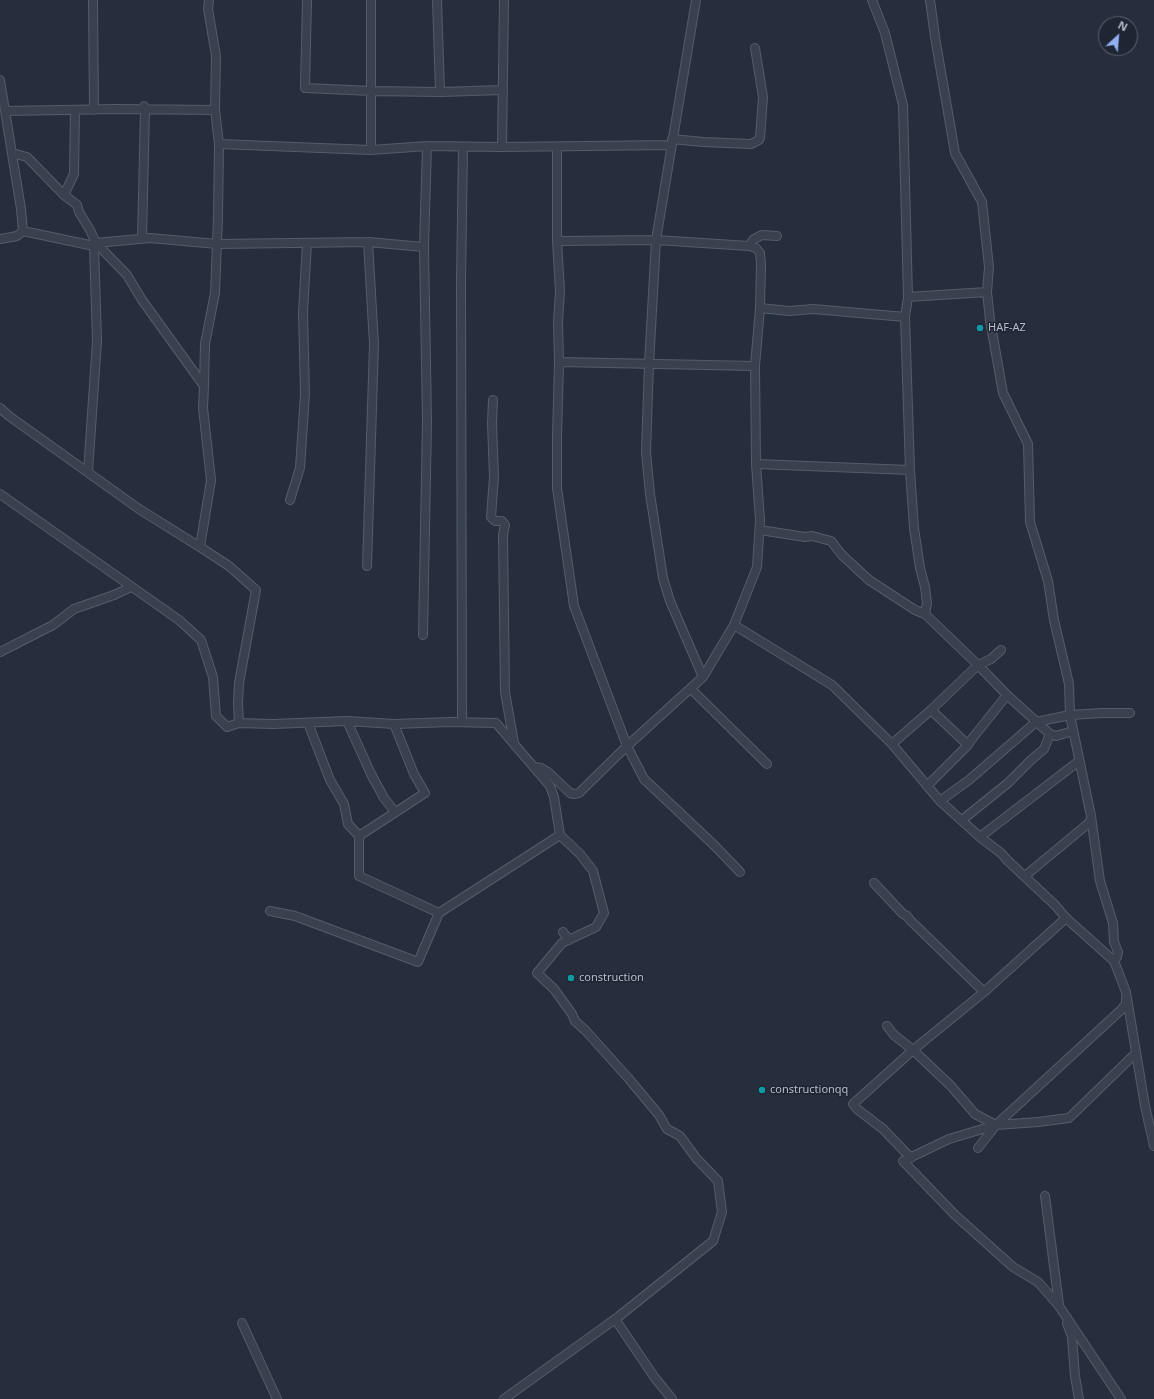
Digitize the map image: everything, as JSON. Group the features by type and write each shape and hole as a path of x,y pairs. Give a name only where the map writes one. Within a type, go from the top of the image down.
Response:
{"street":[{"path":"93,0 94,110"},
{"path":"200,547 211,480 203,408 205,344 215,293 219,144 215,110 216,56 208,9 209,0"},
{"path":"307,0 305,88 440,92 503,90"},
{"path":"371,0 371,150"},
{"path":"437,0 440,92"},
{"path":"502,147 504,0"},
{"path":"696,0 671,142 656,240 646,452 650,494 663,578 670,601 704,677"},
{"path":"872,0 885,33 903,105 908,297 905,317 910,470 914,528 927,603 924,614"},
{"path":"930,0 955,153 982,202 988,267 990,320 1003,393 1028,444 1030,522 1048,581 1054,620 1069,684 1070,715 1091,816 1100,881 1113,923 1114,942 1118,952 1114,961"},
{"path":"219,144 371,150 427,146 556,147 671,142 750,144 759,140 760,138 763,97 755,48"},
{"path":"0,80 3,107 21,209 23,231"},
{"path":"3,107 94,110 144,107 215,110"},
{"path":"142,239 144,107"},
{"path":"64,195 74,174 75,110"},
{"path":"423,635 427,421 424,247 427,146"},
{"path":"462,722 461,274 463,146"},
{"path":"556,147 557,241 560,291 558,322 559,362 557,488 574,606 627,746 644,779 715,846 740,872"},
{"path":"12,153 27,157 64,195 77,206 90,230 95,244 97,341 88,472"},
{"path":"0,240 17,236 23,231"},
{"path":"23,231 95,244 150,238 217,244 368,242 424,247"},
{"path":"749,246 754,239 762,235 777,236"},
{"path":"534,767 541,768 548,772 570,793 579,793 627,746 704,677 734,625 757,567 760,530 756,464 755,366 760,308 760,253 756,248 749,246 656,240 557,241"},
{"path":"367,566 374,344 368,242"},
{"path":"290,500 300,468 305,394 303,312 307,243"},
{"path":"95,244 127,275 142,300 204,386"},
{"path":"908,297 988,292"},
{"path":"760,308 789,311 813,309 905,317"},
{"path":"559,362 755,366"},
{"path":"493,400 492,423 494,476 491,517 495,521 502,521 505,525 503,543 505,692 514,744"},
{"path":"0,408 139,510 229,566 256,590 239,683 239,723"},
{"path":"756,464 910,470"},
{"path":"0,494 179,620 201,640 214,677 216,716 227,726 239,723 496,723 550,786 554,796 560,835 580,854 593,871 604,913 596,927 562,943 537,973 554,989 572,1014 575,1021 586,1031 629,1079 659,1115 667,1129 680,1136 696,1158 718,1181 722,1212 713,1241 616,1319 504,1399"},
{"path":"760,530 805,537 812,536 831,541 842,555 869,580 915,610 924,614 978,665 1007,695 1050,734 1056,736 1073,731"},
{"path":"0,652 54,625 74,610 131,587"},
{"path":"734,625 832,685 892,744 940,801 980,837 1002,854 1055,905 1066,918 1114,961 1126,992 1145,1106 1154,1146"},
{"path":"892,744 931,710 978,665 991,659 1001,650"},
{"path":"691,689 767,764"},
{"path":"927,786 968,745 1007,695"},
{"path":"931,710 968,745"},
{"path":"940,801 969,780 1036,722 1070,715 1130,713"},
{"path":"347,722 371,774 384,798 395,812"},
{"path":"308,723 330,780 344,804 348,824 359,836 359,876 439,913"},
{"path":"359,836 425,793 414,774 394,724"},
{"path":"962,820 1008,783 1044,749 1050,734"},
{"path":"980,837 1079,761"},
{"path":"1025,876 1090,822 1091,816"},
{"path":"270,911 310,921 416,963 420,960 439,913 560,835"},
{"path":"874,882 903,914 907,916 984,992"},
{"path":"911,1158 883,1129 857,1109 853,1104 913,1050 984,992 1066,918"},
{"path":"563,932 569,940"},
{"path":"978,1148 996,1125 1126,1004 1126,992"},
{"path":"887,1026 894,1035 913,1050 951,1086 976,1114 996,1125"},
{"path":"1121,1399 1059,1306 1038,1282 1013,1267 955,1215 903,1161 949,1138 996,1125 1070,1118 1136,1053"},
{"path":"1045,1196 1059,1306 1072,1337 1075,1376 1079,1399"},
{"path":"616,1319 655,1378 672,1399"},
{"path":"242,1324 277,1399"}],"place":[{"name":"HAF-AZ","path":"980,328"},
{"name":"construction","path":"571,978"},
{"name":"constructionqq","path":"762,1090"}]}
